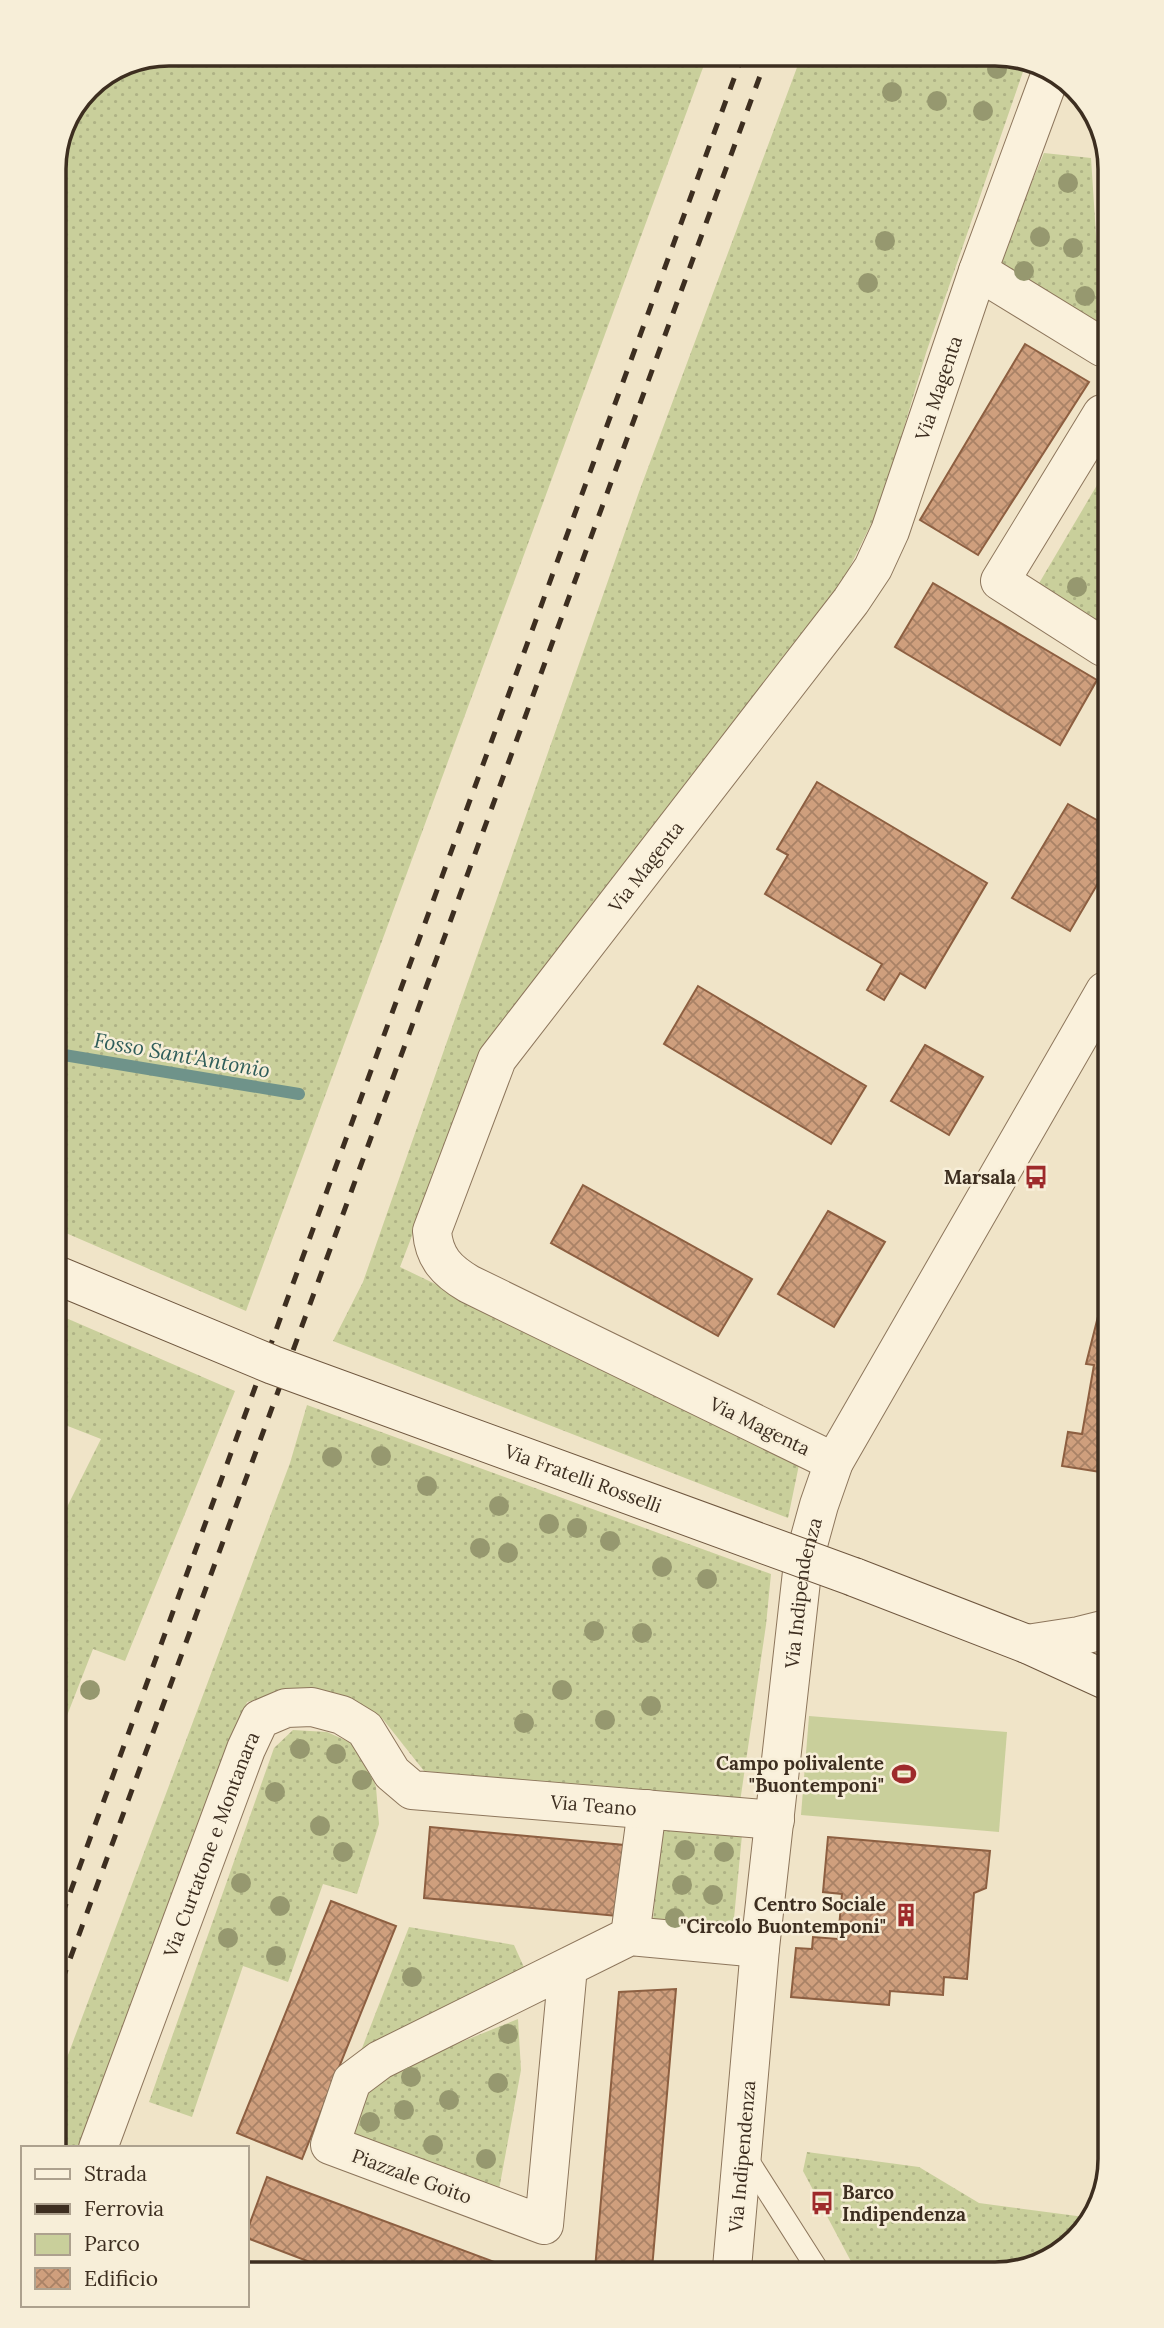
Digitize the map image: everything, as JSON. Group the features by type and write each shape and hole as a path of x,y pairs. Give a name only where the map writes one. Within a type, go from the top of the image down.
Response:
{"street":[{"name":"Via Magenta","path":"834,1462 469,1284 452,1274 441,1262 433,1246 432,1231 497,1059 851,601 873,568 890,531 978,271 1048,82"},
{"path":"978,271 1098,345"},
{"path":"1098,421 1000,582 1098,643"},
{"name":"Via Indipendenza","path":"733,2262 760,1948 803,1563 834,1462 1098,1003"},
{"name":"Via Fratelli Rosselli","path":"66,1279 273,1365 854,1577 1027,1644 1098,1676"},
{"path":"1027,1644 1098,1631"},
{"name":"Via Curtatone e Montanara","path":"99,2146 246,1749 260,1719 286,1707 312,1707 342,1715 365,1729 392,1773 412,1790"},
{"name":"Via Teano","path":"412,1790 775,1820"},
{"path":"647,1809 630,1936 760,1948"},
{"name":"Piazzale Goito","path":"568,1967 544,2224 330,2146 352,2081 380,2060 630,1936"}],"lane":[{"path":"742,2152 813,2262"}],"green space":[{"path":"156,67 703,67 246,1311 66,1233 67,163 70,143 77,124 102,92 118,80"},
{"path":"797,67 1001,67 1023,71 926,353 882,502 836,595 480,1059 400,1267 800,1460 788,1518 333,1341 363,1282 639,492"},
{"path":"1044,153 1091,158 1098,266 1098,333 996,268"},
{"path":"1098,483 1098,622 1038,585"},
{"path":"66,1318 235,1391 125,1661 93,1649 66,1718 66,1508 101,1439 66,1425"},
{"path":"307,1405 771,1574 740,1802 424,1771 382,1718 295,1691 247,1702 81,2146 66,2146 66,2060 290,1463"},
{"name":"Campo polivalente \"Buontemponi\"","path":"809,1716 1007,1732 999,1832 801,1815"},
{"path":"293,1730 327,1732 363,1748 376,1787 379,1824 357,1894 323,1884 288,1982 243,1966 192,2117 149,2102 274,1748"},
{"path":"661,1828 742,1835 732,1939 652,1932"},
{"path":"409,1927 514,1945 527,1974 359,2056"},
{"path":"518,2019 521,2070 498,2195 350,2141 362,2095 387,2072"},
{"path":"807,2152 919,2167 979,2203 1080,2216 1062,2236 1046,2248 1015,2260 851,2262 803,2171"}],"building":[{"path":"1025,344 1089,382 978,555 920,520"},
{"path":"933,583 1097,680 1060,745 895,647"},
{"path":"817,782 987,883 925,988 900,973 884,1000 867,990 882,964 765,894 788,855 777,849"},
{"path":"1068,804 1098,821 1098,883 1070,931 1012,898"},
{"path":"698,986 866,1086 831,1144 664,1044"},
{"path":"925,1045 983,1077 949,1135 891,1101"},
{"path":"583,1185 752,1279 718,1336 551,1243"},
{"path":"828,1211 885,1242 834,1327 778,1294"},
{"path":"1098,1317 1098,1472 1062,1466 1068,1432 1082,1434 1094,1365 1086,1364"},
{"path":"430,1827 624,1845 617,1916 424,1898"},
{"name":"Centro Sociale \"Circolo Buontemponi\"","path":"828,1837 990,1851 986,1888 974,1893 967,1979 944,1977 943,1995 890,1991 889,2005 791,1997 796,1948 812,1949 813,1937 838,1939 842,1894 823,1892"},
{"path":"331,1901 396,1926 302,2159 237,2133"},
{"path":"676,1989 653,2262 596,2262 619,1992"},
{"path":"267,2177 493,2261 308,2261 248,2238 248,2228"}],"waterway":[{"name":"Fosso Sant'Antonio","path":"67,1055 299,1094"}],"railway":[{"path":"66,1904 738,67"},
{"path":"66,1970 763,67"}],"place":[{"name":"Marsala","path":"1036,1177"},
{"name":"Campo polivalente \"Buontemponi\"","path":"904,1774"},
{"name":"Centro Sociale \"Circolo Buontemponi\"","path":"906,1915"},
{"name":"Barco Indipendenza","path":"822,2203"}]}
